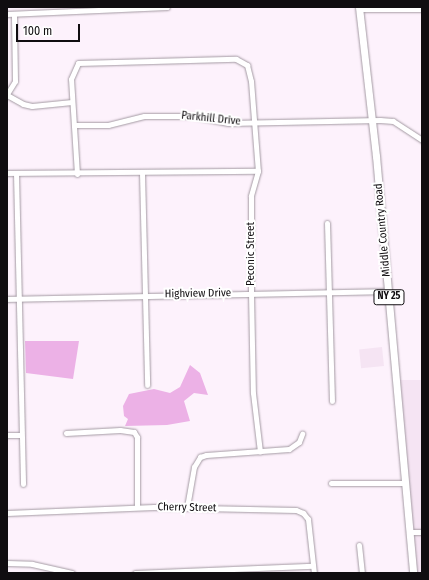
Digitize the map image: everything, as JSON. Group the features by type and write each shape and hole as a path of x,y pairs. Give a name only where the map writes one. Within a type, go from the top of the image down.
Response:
{"main road":[{"name":"Middle Country Road","path":"359,8 389,291 413,573"}],"street":[{"path":"7,14 37,9 167,7"},
{"path":"359,8 422,9"},
{"path":"14,14 15,81 7,94 23,104 32,106 72,102 75,125 77,174"},
{"name":"Peconic Street","path":"72,102 72,72 78,63 117,60 242,60 249,71 258,171 251,196 251,293 254,404 259,427 260,452"},
{"name":"Parkhill Drive","path":"75,125 108,124 144,116 192,116 228,123 372,120 393,122 422,140"},
{"path":"7,173 77,174 258,171"},
{"path":"16,173 23,484"},
{"path":"142,173 147,385"},
{"path":"327,223 332,401"},
{"name":"Highview Drive","path":"7,299 389,291"},
{"path":"66,433 120,430 134,432 136,437 138,507"},
{"path":"187,507 194,467 200,457 206,455 289,449 299,442 302,434"},
{"path":"7,435 21,435"},
{"path":"331,484 405,483"},
{"name":"Cherry Street","path":"7,513 138,507 187,507 300,511 306,514 310,525 314,573"},
{"path":"409,532 422,532"},
{"path":"360,545 362,573"},
{"path":"7,563 32,564 72,573"},
{"path":"135,573 313,566"}],"shaded area":[{"path":"25,341 79,341 73,379 26,373"},
{"path":"382,347 384,366 361,368 359,349"},
{"path":"190,365 200,373 208,395 194,393 184,401 190,421 167,425 125,426 128,419 124,416 123,406 129,394 154,389 170,393 180,387"},
{"path":"397,380 422,380 422,573 413,573"}]}
